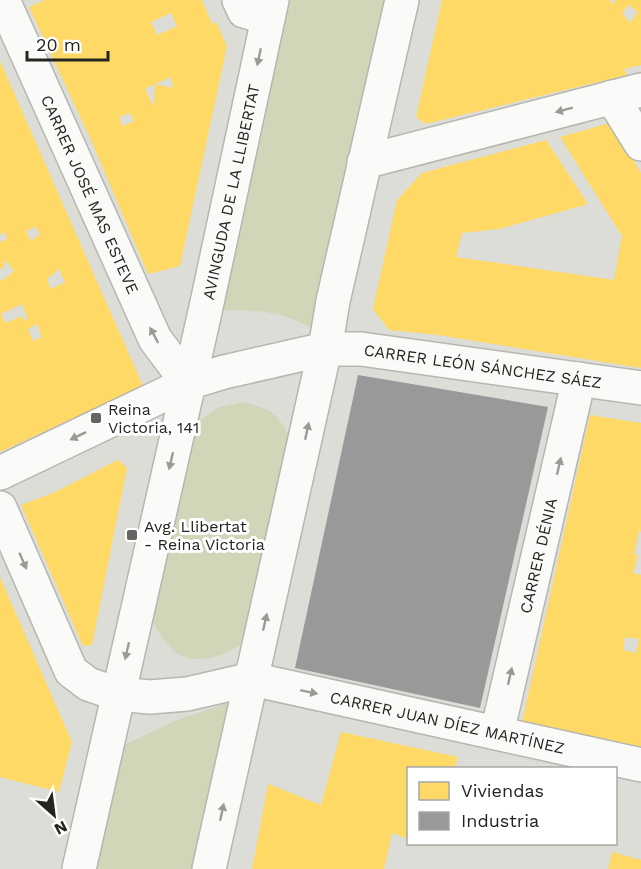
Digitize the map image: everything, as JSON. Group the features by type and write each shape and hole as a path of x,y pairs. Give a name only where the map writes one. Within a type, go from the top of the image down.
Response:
{"main road":[{"name":"CARRER JOSÉ MAS ESTEVE","path":"3,0 155,339 188,383"},
{"path":"239,0 244,11 270,9"},
{"path":"209,869 326,349 333,301 402,0"},
{"name":"AVINGUDA DE LA LLIBERTAT","path":"79,869 270,9"},
{"path":"364,162 626,94 641,144"},
{"path":"0,473 188,383 224,372 326,349"},
{"name":"CARRER LEÓN SÁNCHEZ SÁEZ","path":"326,349 361,350 641,388"},
{"name":"CARRER DÉNIA","path":"497,733 579,378"},
{"path":"0,508 71,671 88,684 117,694 150,697 187,694 252,679"},
{"name":"CARRER JUAN DÍEZ MARTÍNEZ","path":"252,679 641,765"}],"green space":[{"path":"287,0 388,0 316,331 293,319 271,313 223,310"},
{"path":"243,402 271,412 289,435 245,642 210,658 191,659 174,651 151,620 182,458 197,423 217,408"},
{"path":"228,703 232,706 195,869 92,869 120,754 126,744 179,719"}],"building: Viviendas":[{"path":"45,0 202,0 212,24 216,22 227,46 180,266 148,274 91,140 29,7","holes":["171,13 177,26 157,35 151,22","171,77 173,88 155,84","155,84 154,107 145,89","130,113 134,121 123,126 119,117"]},
{"path":"442,0 610,0 613,4 616,0 641,0 641,65 624,69 627,75 425,124 416,117","holes":["629,5 638,12 630,23 622,13"]},
{"path":"0,61 143,386 0,452 0,281 14,271 6,261 3,264 5,267 0,269 0,242 7,239 5,232 0,235","holes":["36,227 40,234 31,241 26,231","59,269 65,282 51,289 47,279","22,304 28,319 24,321 22,316 5,323 1,314","37,324 42,337 33,341 28,329"]},
{"path":"610,123 641,173 641,368 438,335 389,330 373,309 397,200 422,173 546,140 588,204 499,229 462,233 456,257 614,280 622,236 560,137"},
{"path":"590,415 641,423 641,532 639,531 634,554 638,555 633,573 641,575 641,749 522,723","holes":["625,637 639,639 636,653 623,650"]},
{"path":"118,460 127,468 92,645 83,646 21,505 53,493"},
{"path":"0,577 72,742 59,792 0,777"},
{"path":"341,732 458,757 455,767 407,767 407,839 392,833 384,869 252,869 268,784 321,805"},
{"path":"612,852 641,860 641,869 608,869"}],"building: Industria":[{"path":"358,375 548,407 480,708 295,668"}],"place":[{"name":"Reina Victoria, 141","path":"96,418"},
{"name":"Avg. Llibertat - Reina Victoria","path":"132,535"}]}
